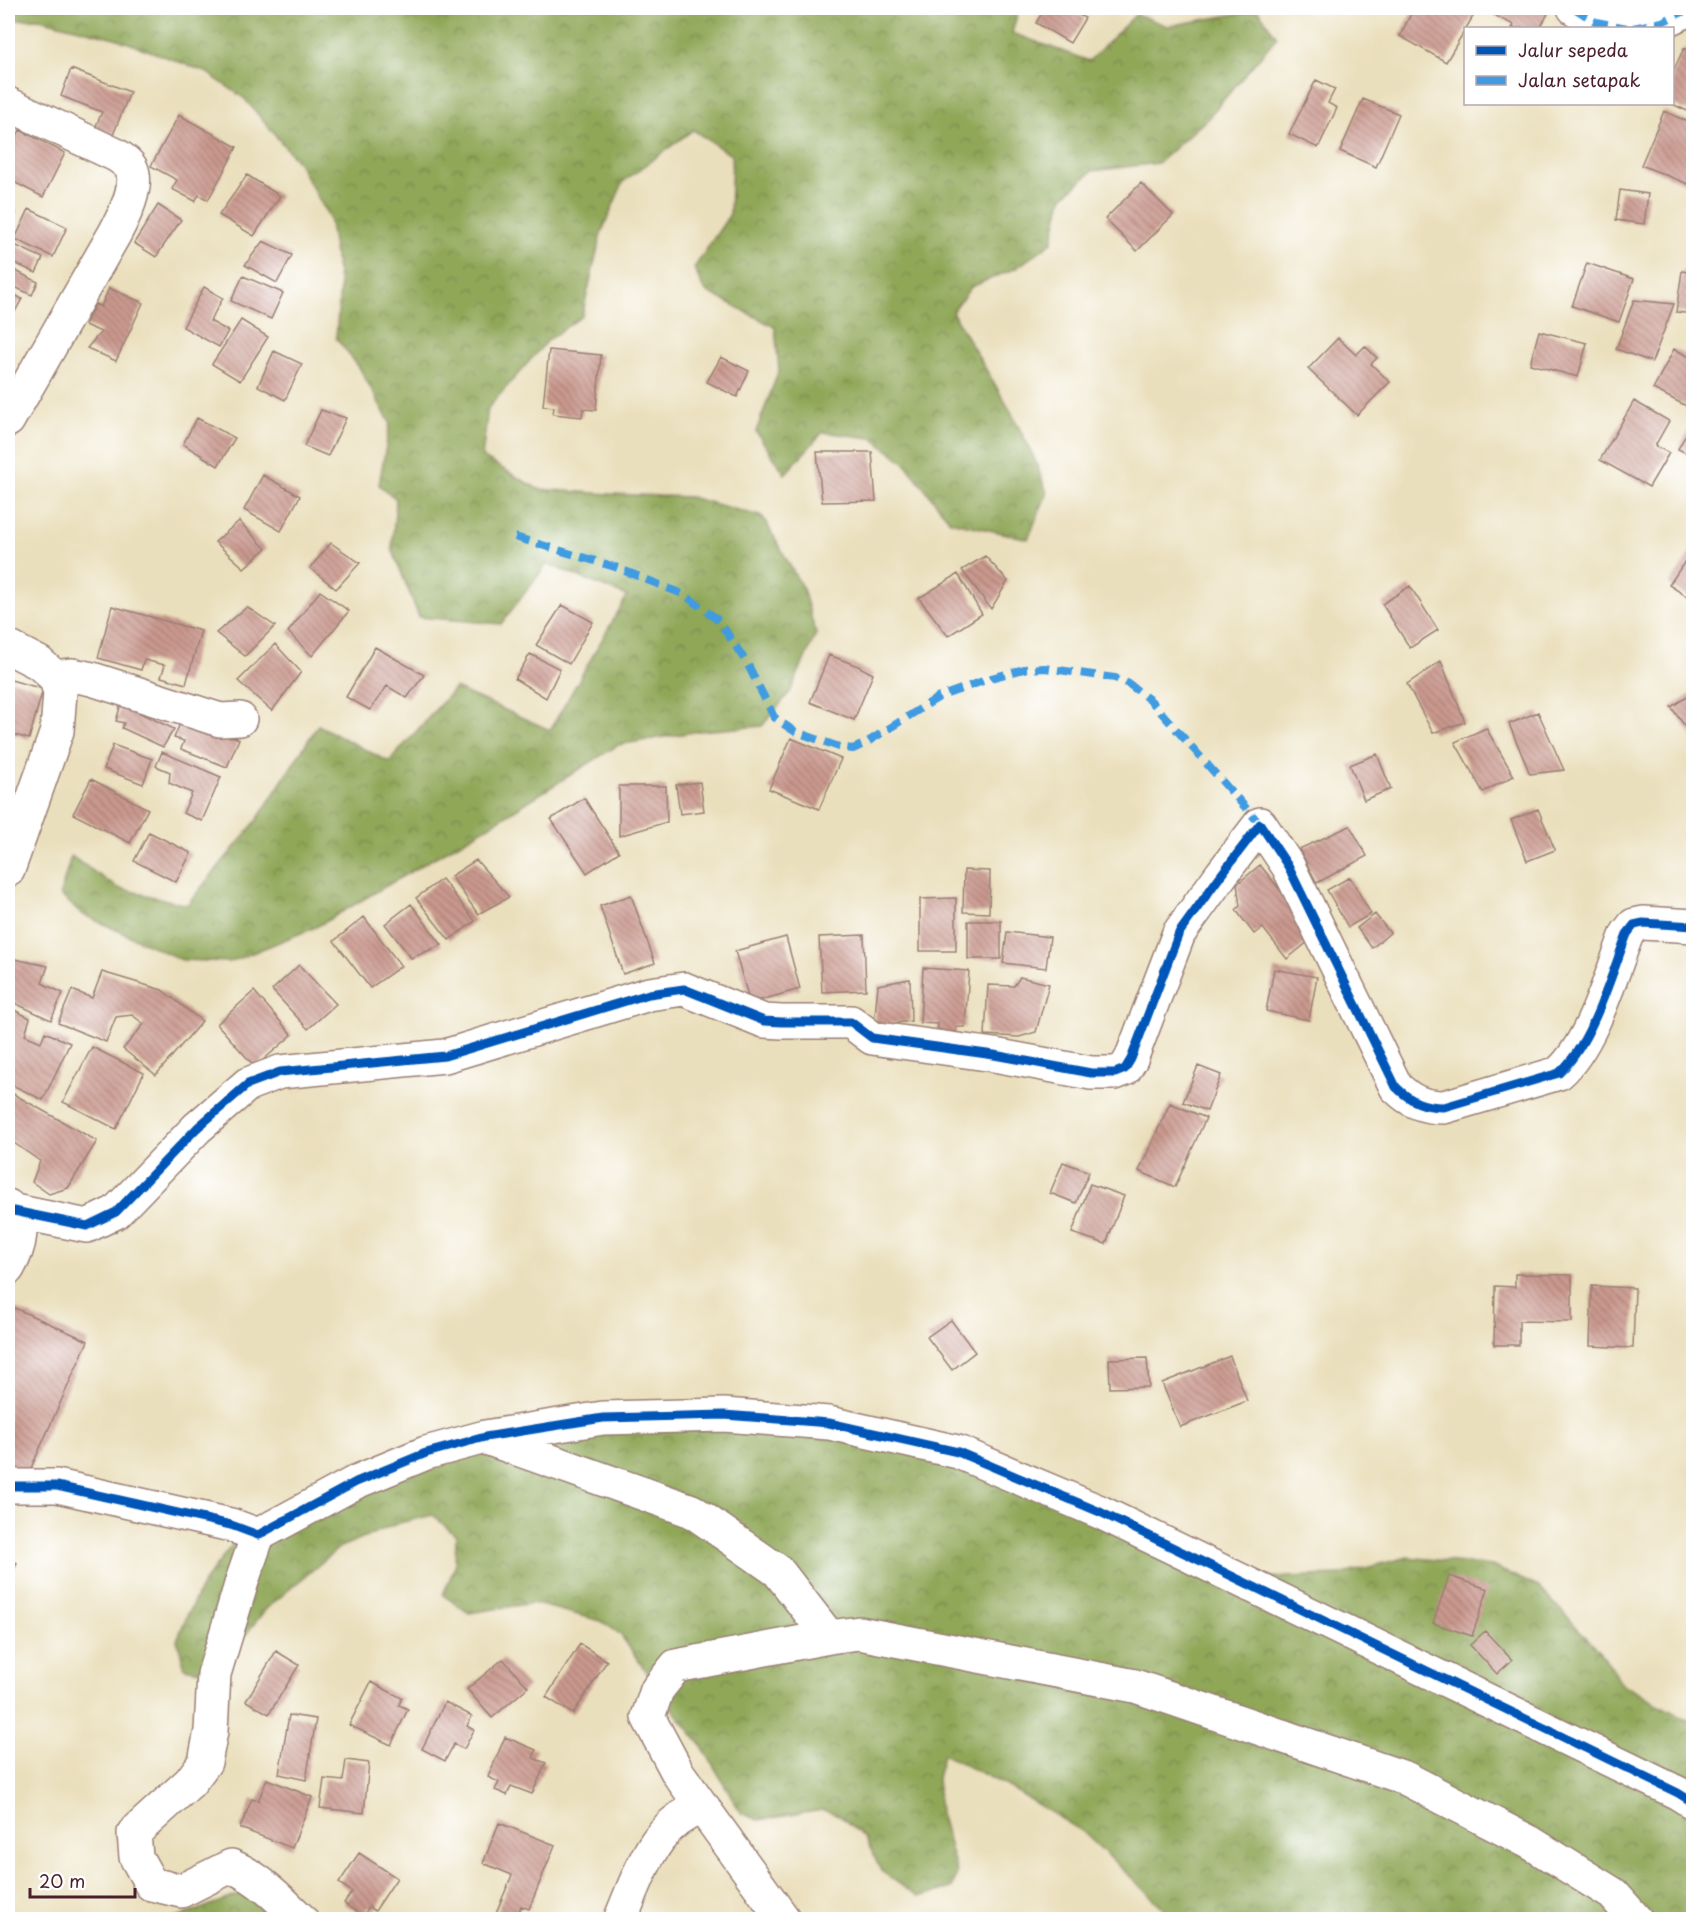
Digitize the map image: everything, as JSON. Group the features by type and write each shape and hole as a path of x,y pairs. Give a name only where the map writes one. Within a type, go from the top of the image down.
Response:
{"street":[{"path":"1574,8 1596,22 1622,27"},
{"path":"1638,27 1662,22 1691,8"},
{"path":"8,104 116,154 130,168 133,179 127,209 115,233 8,420"},
{"path":"8,647 39,663 55,676 60,692 57,731 8,870"},
{"path":"55,676 72,675 92,679 220,720 240,719"},
{"path":"11,1208 87,1226 116,1212 197,1128 248,1084 280,1072 445,1056 649,994 684,989 764,1021 851,1022 872,1038 994,1055 1091,1073 1115,1073 1125,1069 1131,1059 1179,933 1260,824 1288,866 1396,1087 1408,1099 1431,1107 1444,1107 1559,1073 1571,1063 1593,1022 1627,934 1634,925 1643,923 1694,926"},
{"path":"8,1268 19,1243 20,1225 11,1208"},
{"path":"302,1920 245,1872 231,1866 181,1891 151,1884 136,1857 134,1833 190,1782 205,1762 211,1731 214,1674 258,1535 356,1482 426,1453 485,1437 603,1418 724,1415 829,1423 958,1452 1100,1512 1678,1793 1694,1803"},
{"path":"485,1437 692,1511 778,1571 829,1637"},
{"path":"8,1486 57,1486 231,1525 258,1535"},
{"path":"784,1920 678,1773 648,1717 657,1690 676,1666 859,1633 1135,1686 1395,1774 1531,1843 1613,1894 1636,1920"},
{"path":"620,1920 653,1847 670,1827 686,1814 704,1808"}],"green space":[{"path":"8,8 1019,8 1012,33 1089,61 1136,14 1168,26 1258,10 1277,37 1208,118 1158,163 1092,171 1062,198 1052,242 1016,268 971,287 952,312 1010,410 1033,455 1047,493 1028,539 950,521 904,462 872,438 823,432 785,474 756,432 779,370 775,327 704,290 694,268 730,214 732,156 693,130 623,182 601,234 582,316 548,340 488,408 482,457 538,489 690,497 763,517 803,589 816,634 790,692 762,726 699,731 618,745 492,824 316,927 230,962 182,960 84,915 60,895 71,856 118,888 187,905 257,820 318,725 389,762 455,688 550,730 627,596 547,564 501,624 419,617 392,549 396,499 379,485 390,423 359,367 336,338 340,287 329,217 297,161 245,99 206,72 115,38 39,19 8,20"},
{"path":"850,1415 1259,1578 1339,1575 1408,1557 1492,1566 1539,1587 1604,1656 1622,1684 1685,1719 1693,1721 1693,1919 1175,1919 1082,1831 1007,1786 943,1754 937,1778 940,1813 957,1873 952,1888 918,1897 881,1871 866,1839 839,1815 823,1810 758,1820 741,1813 702,1746 673,1710 620,1634 601,1621 533,1603 469,1613 443,1595 455,1566 456,1536 433,1515 399,1523 340,1547 266,1609 214,1674 185,1668 177,1640 189,1611 204,1582 251,1520 415,1448"},
{"path":"264,1885 281,1888 322,1919 171,1920"}],"building":[{"path":"1045,8 1065,8 1085,18 1070,43 1036,23"},
{"path":"1414,8 1478,8 1467,27 1464,27 1464,32 1446,62 1400,36"},
{"path":"1493,8 1551,8 1541,27 1513,27 1514,25 1490,13"},
{"path":"1684,48 1694,53 1694,114 1674,105 1674,70"},
{"path":"71,69 130,92 113,135 95,128 102,112 61,96"},
{"path":"1316,80 1335,89 1328,103 1337,108 1318,148 1289,134"},
{"path":"1363,99 1399,114 1376,167 1340,151"},
{"path":"1664,111 1693,124 1689,135 1694,137 1694,173 1688,184 1641,165"},
{"path":"179,115 237,147 208,200 199,195 195,201 172,189 177,180 151,166"},
{"path":"20,130 65,153 43,197 8,179 8,154"},
{"path":"247,175 280,196 254,236 219,215"},
{"path":"1141,183 1173,215 1137,251 1105,219"},
{"path":"1620,190 1648,194 1644,224 1616,220"},
{"path":"158,205 181,220 156,257 134,243"},
{"path":"8,208 16,213 8,227"},
{"path":"29,209 67,227 53,257 15,239"},
{"path":"263,241 292,255 277,283 245,265"},
{"path":"10,243 43,258 36,273 8,260"},
{"path":"1587,263 1634,279 1619,322 1572,306"},
{"path":"8,267 38,282 32,295 8,284"},
{"path":"1682,271 1694,273 1694,314 1676,312"},
{"path":"243,276 283,293 271,319 231,301"},
{"path":"204,287 223,298 210,321 228,331 219,347 183,327"},
{"path":"109,288 143,303 116,361 87,348 101,332 85,325 95,304 101,307"},
{"path":"8,291 22,299 8,324"},
{"path":"1634,300 1674,304 1652,362 1616,349"},
{"path":"241,320 268,337 240,381 212,364"},
{"path":"1539,331 1587,343 1578,377 1530,364"},
{"path":"1338,338 1356,355 1365,346 1377,358 1371,364 1390,382 1357,415 1308,369"},
{"path":"1674,349 1694,359 1694,410 1653,389"},
{"path":"549,350 601,355 596,410 583,409 582,417 553,414 554,407 543,406"},
{"path":"274,351 302,364 285,400 258,386"},
{"path":"721,357 749,371 737,397 707,382"},
{"path":"1634,401 1669,421 1655,446 1669,453 1649,487 1600,460"},
{"path":"321,410 346,418 328,456 304,446"},
{"path":"197,418 235,438 218,466 183,444"},
{"path":"1694,420 1694,457 1678,449"},
{"path":"817,452 872,452 876,501 822,502"},
{"path":"263,475 300,496 281,531 244,510"},
{"path":"239,521 266,549 244,568 215,542"},
{"path":"331,543 360,563 336,589 310,568"},
{"path":"1694,548 1694,601 1669,585"},
{"path":"985,556 1008,581 991,609 962,570"},
{"path":"958,574 982,614 948,636 919,598"},
{"path":"1410,586 1438,630 1410,648 1382,604"},
{"path":"320,591 349,611 312,656 288,632"},
{"path":"562,605 593,622 569,664 536,645"},
{"path":"112,606 201,631 186,684 161,677 165,665 144,660 141,670 98,658"},
{"path":"247,607 275,626 245,656 216,633"},
{"path":"275,644 301,672 272,711 238,681"},
{"path":"375,647 424,675 407,698 387,686 370,710 346,697"},
{"path":"530,654 560,669 546,698 515,679"},
{"path":"829,655 873,674 854,720 810,702"},
{"path":"1441,661 1465,722 1433,733 1407,684"},
{"path":"11,680 43,689 29,739 8,733 8,690"},
{"path":"1694,692 1694,739 1671,707"},
{"path":"121,704 174,729 163,747 122,728 124,723 116,721"},
{"path":"1538,712 1564,770 1530,774 1509,724"},
{"path":"183,716 239,739 227,767 181,749 184,741 174,738"},
{"path":"1486,728 1514,776 1483,792 1455,742"},
{"path":"791,738 841,759 819,809 769,789"},
{"path":"113,745 152,759 143,784 104,769"},
{"path":"162,752 221,777 202,821 183,813 192,793 169,783 170,772 156,766"},
{"path":"1377,754 1391,789 1364,800 1350,765"},
{"path":"91,779 148,809 130,843 73,814"},
{"path":"700,782 704,811 680,814 676,785"},
{"path":"619,786 666,786 667,822 619,836"},
{"path":"584,798 619,852 587,873 551,819"},
{"path":"1538,809 1555,850 1527,861 1511,820"},
{"path":"1350,826 1367,856 1317,883 1299,849"},
{"path":"149,832 191,853 176,882 134,861"},
{"path":"476,860 509,897 478,914 451,876"},
{"path":"1260,865 1311,928 1310,940 1287,959 1263,928 1254,934 1236,910 1240,906 1237,884"},
{"path":"964,870 990,871 989,913 963,912"},
{"path":"1350,877 1371,914 1348,927 1327,890"},
{"path":"442,879 475,921 449,940 416,898"},
{"path":"631,895 655,963 623,974 600,906"},
{"path":"956,898 956,951 920,951 920,899"},
{"path":"411,904 442,945 411,958 385,924"},
{"path":"1375,914 1390,933 1372,948 1357,928"},
{"path":"364,917 401,966 370,988 334,941"},
{"path":"968,921 1001,921 1001,959 968,959"},
{"path":"1007,932 1050,937 1046,968 1003,963"},
{"path":"864,935 866,990 822,992 819,937"},
{"path":"786,937 800,989 750,1003 735,951"},
{"path":"10,958 48,966 42,983 63,993 51,1020 8,1000"},
{"path":"299,965 336,1004 308,1029 272,990"},
{"path":"923,968 969,971 965,1027 956,1027 956,1038 937,1036 938,1024 920,1023"},
{"path":"1274,969 1317,977 1309,1020 1266,1011"},
{"path":"102,972 162,990 202,1021 156,1075 123,1049 144,1024 132,1015 116,1017 106,1042 58,1023 72,990 92,998"},
{"path":"1020,977 1049,984 1036,1032 1019,1037 985,1035 988,985 1014,986"},
{"path":"910,979 911,1021 874,1026 878,985"},
{"path":"254,991 292,1035 255,1067 217,1024"},
{"path":"8,1007 30,1018 25,1035 41,1042 45,1032 70,1043 43,1100 8,1083"},
{"path":"92,1047 144,1073 116,1129 63,1102"},
{"path":"1198,1066 1221,1075 1207,1111 1183,1102"},
{"path":"8,1091 97,1141 68,1188 49,1194 32,1182 40,1161 11,1141 8,1146"},
{"path":"1170,1103 1206,1118 1175,1187 1139,1171"},
{"path":"1063,1162 1089,1172 1076,1203 1050,1193"},
{"path":"1090,1184 1124,1196 1106,1244 1072,1233"},
{"path":"1515,1274 1572,1275 1572,1322 1519,1321 1519,1345 1494,1345 1495,1286 1515,1287"},
{"path":"1592,1286 1635,1288 1633,1348 1590,1346"},
{"path":"8,1305 88,1341 27,1477 8,1468"},
{"path":"951,1320 975,1352 952,1370 927,1337"},
{"path":"1230,1356 1247,1401 1180,1427 1162,1383"},
{"path":"1147,1358 1149,1387 1110,1388 1109,1359"},
{"path":"8,1558 17,1563 8,1582"},
{"path":"1449,1576 1488,1589 1472,1636 1433,1623"},
{"path":"1485,1631 1512,1660 1497,1674 1470,1645"},
{"path":"580,1644 607,1661 573,1714 546,1697"},
{"path":"276,1651 299,1665 269,1714 246,1701"},
{"path":"503,1659 528,1687 492,1718 467,1689"},
{"path":"371,1682 402,1698 399,1705 408,1709 391,1745 349,1725"},
{"path":"445,1702 472,1716 467,1726 474,1730 464,1749 454,1744 445,1761 422,1749"},
{"path":"289,1715 316,1719 306,1780 279,1774"},
{"path":"505,1737 536,1750 533,1758 546,1763 532,1794 511,1786 507,1795 495,1790 499,1782 488,1777"},
{"path":"346,1760 369,1763 364,1813 320,1808 324,1779 343,1781"},
{"path":"267,1779 312,1797 292,1848 240,1828 252,1799 258,1801"},
{"path":"499,1823 555,1845 529,1909 521,1906 516,1920 494,1918 512,1875 483,1863"},
{"path":"359,1853 397,1878 375,1911 369,1907 363,1916 344,1903 352,1892 339,1883"}],"marked path":[{"path":"1574,8 1596,22 1622,27"},
{"path":"1638,27 1662,22 1691,8"},
{"path":"515,537 615,567 685,595 719,621 748,665 774,717 794,731 839,747 853,749 939,697 1024,669 1045,668 1115,678 1129,684 1151,701 1260,824"}],"cycle path":[{"path":"14,1211 87,1226 116,1212 197,1128 248,1084 280,1072 445,1056 649,994 684,989 764,1021 851,1022 872,1038 994,1055 1091,1073 1115,1073 1125,1069 1131,1059 1179,933 1260,824 1288,866 1396,1087 1424,1105 1444,1107 1559,1073 1571,1060 1591,1027 1627,934 1634,925 1643,923 1694,926"},
{"path":"8,1486 57,1486 231,1525 258,1535 356,1482 426,1453 485,1437 603,1418 724,1415 829,1423 958,1452 1100,1512 1678,1793 1694,1803"}]}
